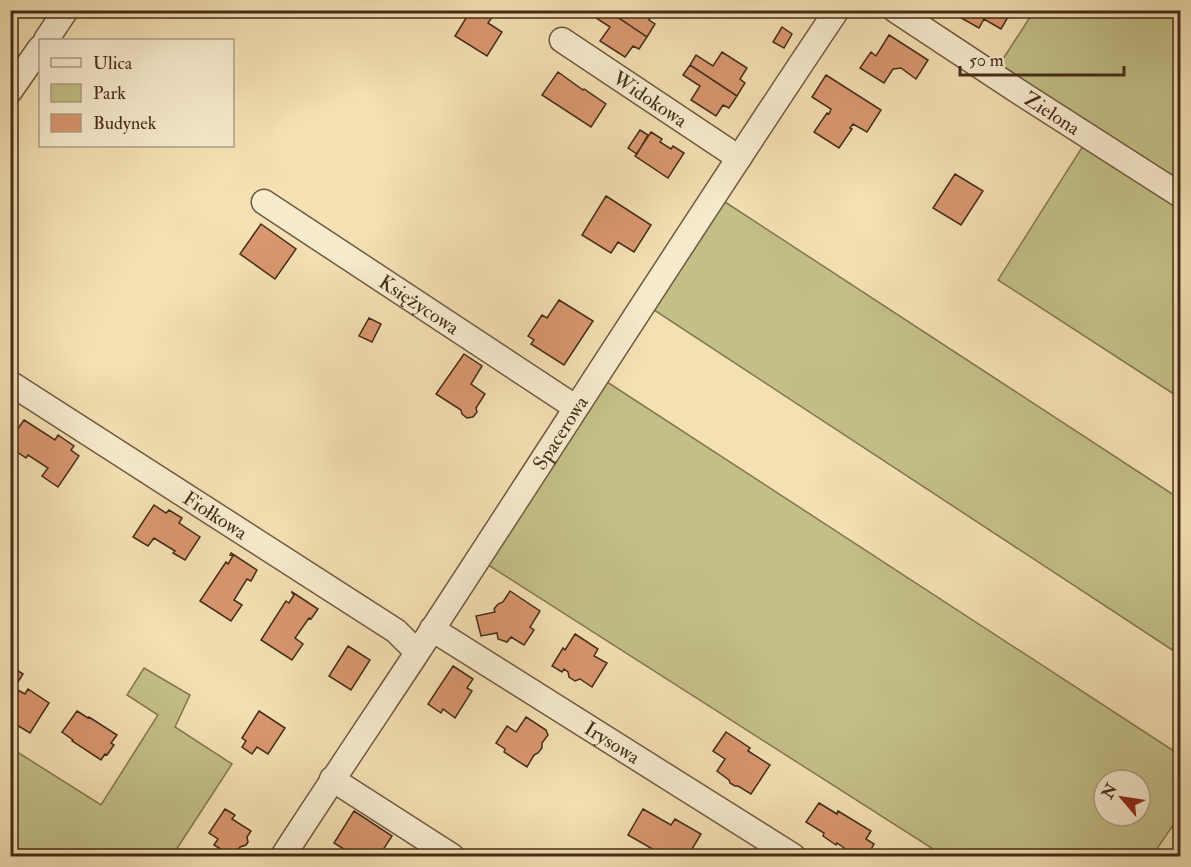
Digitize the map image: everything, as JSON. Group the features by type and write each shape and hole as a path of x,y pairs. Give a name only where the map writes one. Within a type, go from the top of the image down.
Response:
{"street":[{"path":"47,39 66,10"},
{"name":"Spacerowa","path":"283,856 837,10"},
{"name":"Zielona","path":"894,10 1180,195"},
{"name":"Widokowa","path":"562,40 739,158"},
{"path":"10,91 39,49"},
{"name":"Księżycowa","path":"264,202 575,407"},
{"name":"Fiołkowa","path":"10,382 396,631 417,652"},
{"name":"Irysowa","path":"432,629 793,856"},
{"path":"332,779 452,856"}],"green space":[{"path":"1034,11 1180,11 1180,183 999,65"},
{"path":"1086,141 1180,203 1180,398 998,280"},
{"path":"722,200 1180,499 1180,655 651,308"},
{"path":"604,380 1180,755 1180,815 1152,856 944,856 485,563"},
{"path":"144,668 190,695 175,727 232,764 174,853 177,856 11,856 11,748 101,805 158,715 127,695"}],"building":[{"path":"471,10 497,10 488,23 502,32 487,56 455,36"},
{"path":"596,10 607,10 647,37 639,49 633,46 625,57 600,41 610,27 593,16"},
{"path":"607,10 656,10 649,20 655,24 647,37"},
{"path":"956,10 1012,10 1001,29 984,19 979,28 954,14"},
{"path":"782,27 792,34 784,48 773,42"},
{"path":"889,35 928,60 916,79 901,68 893,69 884,83 860,68 871,52 876,56"},
{"path":"722,52 747,68 740,79 745,83 737,96 690,65 696,55 713,66"},
{"path":"690,65 737,96 729,108 723,105 716,116 691,100 700,86 683,75"},
{"path":"558,72 606,104 591,127 542,95"},
{"path":"826,75 881,110 867,132 853,124 839,148 814,132 831,109 812,97"},
{"path":"640,130 648,135 637,154 628,148"},
{"path":"651,132 671,149 673,146 684,153 668,178 635,156"},
{"path":"955,174 983,191 961,225 933,208"},
{"path":"606,196 651,225 634,252 618,242 611,253 582,235"},
{"path":"261,224 296,249 275,279 240,254"},
{"path":"559,300 593,321 564,365 531,344 534,340 528,336 542,315 547,318"},
{"path":"369,318 381,324 372,342 359,336"},
{"path":"464,354 482,366 471,384 485,394 476,408 477,412 473,417 467,418 461,410 436,394"},
{"path":"24,420 55,440 58,435 74,446 71,450 79,456 58,487 42,476 48,468 28,455 26,458 10,447 10,440"},
{"path":"154,505 166,513 169,510 182,518 179,523 200,537 185,560 154,538 148,546 133,537"},
{"path":"231,553 257,570 251,581 247,579 234,600 242,605 231,621 200,601 226,562 228,564 233,556 230,555"},
{"path":"510,591 540,611 530,627 534,630 524,645 511,637 507,642 498,639 497,633 481,636 476,616 495,612 494,609 503,602"},
{"path":"292,592 318,609 295,638 303,644 292,660 261,640 286,601 289,603 294,595"},
{"path":"575,634 598,649 594,656 607,663 592,687 580,679 575,681 564,669 562,672 552,666"},
{"path":"348,646 370,660 351,690 329,676"},
{"path":"10,666 23,674 14,688 25,694 28,689 49,703 30,733 10,721 17,710 10,706"},
{"path":"453,666 473,679 467,688 472,691 455,718 443,709 441,713 428,704"},
{"path":"77,711 117,735 111,743 114,745 101,760 62,732"},
{"path":"259,711 285,728 268,754 257,747 252,754 242,747 246,741 242,738"},
{"path":"526,717 546,730 548,735 542,743 542,748 534,755 527,767 504,752 505,749 496,743 507,726 516,732"},
{"path":"726,732 750,748 748,751 770,765 751,794 730,783 717,771 725,759 713,751"},
{"path":"819,803 837,814 838,811 871,831 866,839 874,844 868,855 864,852 861,856 855,856 823,836 824,833 806,822"},
{"path":"225,809 235,815 232,819 251,831 246,845 240,847 234,856 214,845 218,839 209,833"},
{"path":"643,809 671,825 675,819 701,834 688,856 653,856 656,851 628,835"},
{"path":"354,811 392,836 379,856 355,856 334,843"}]}
